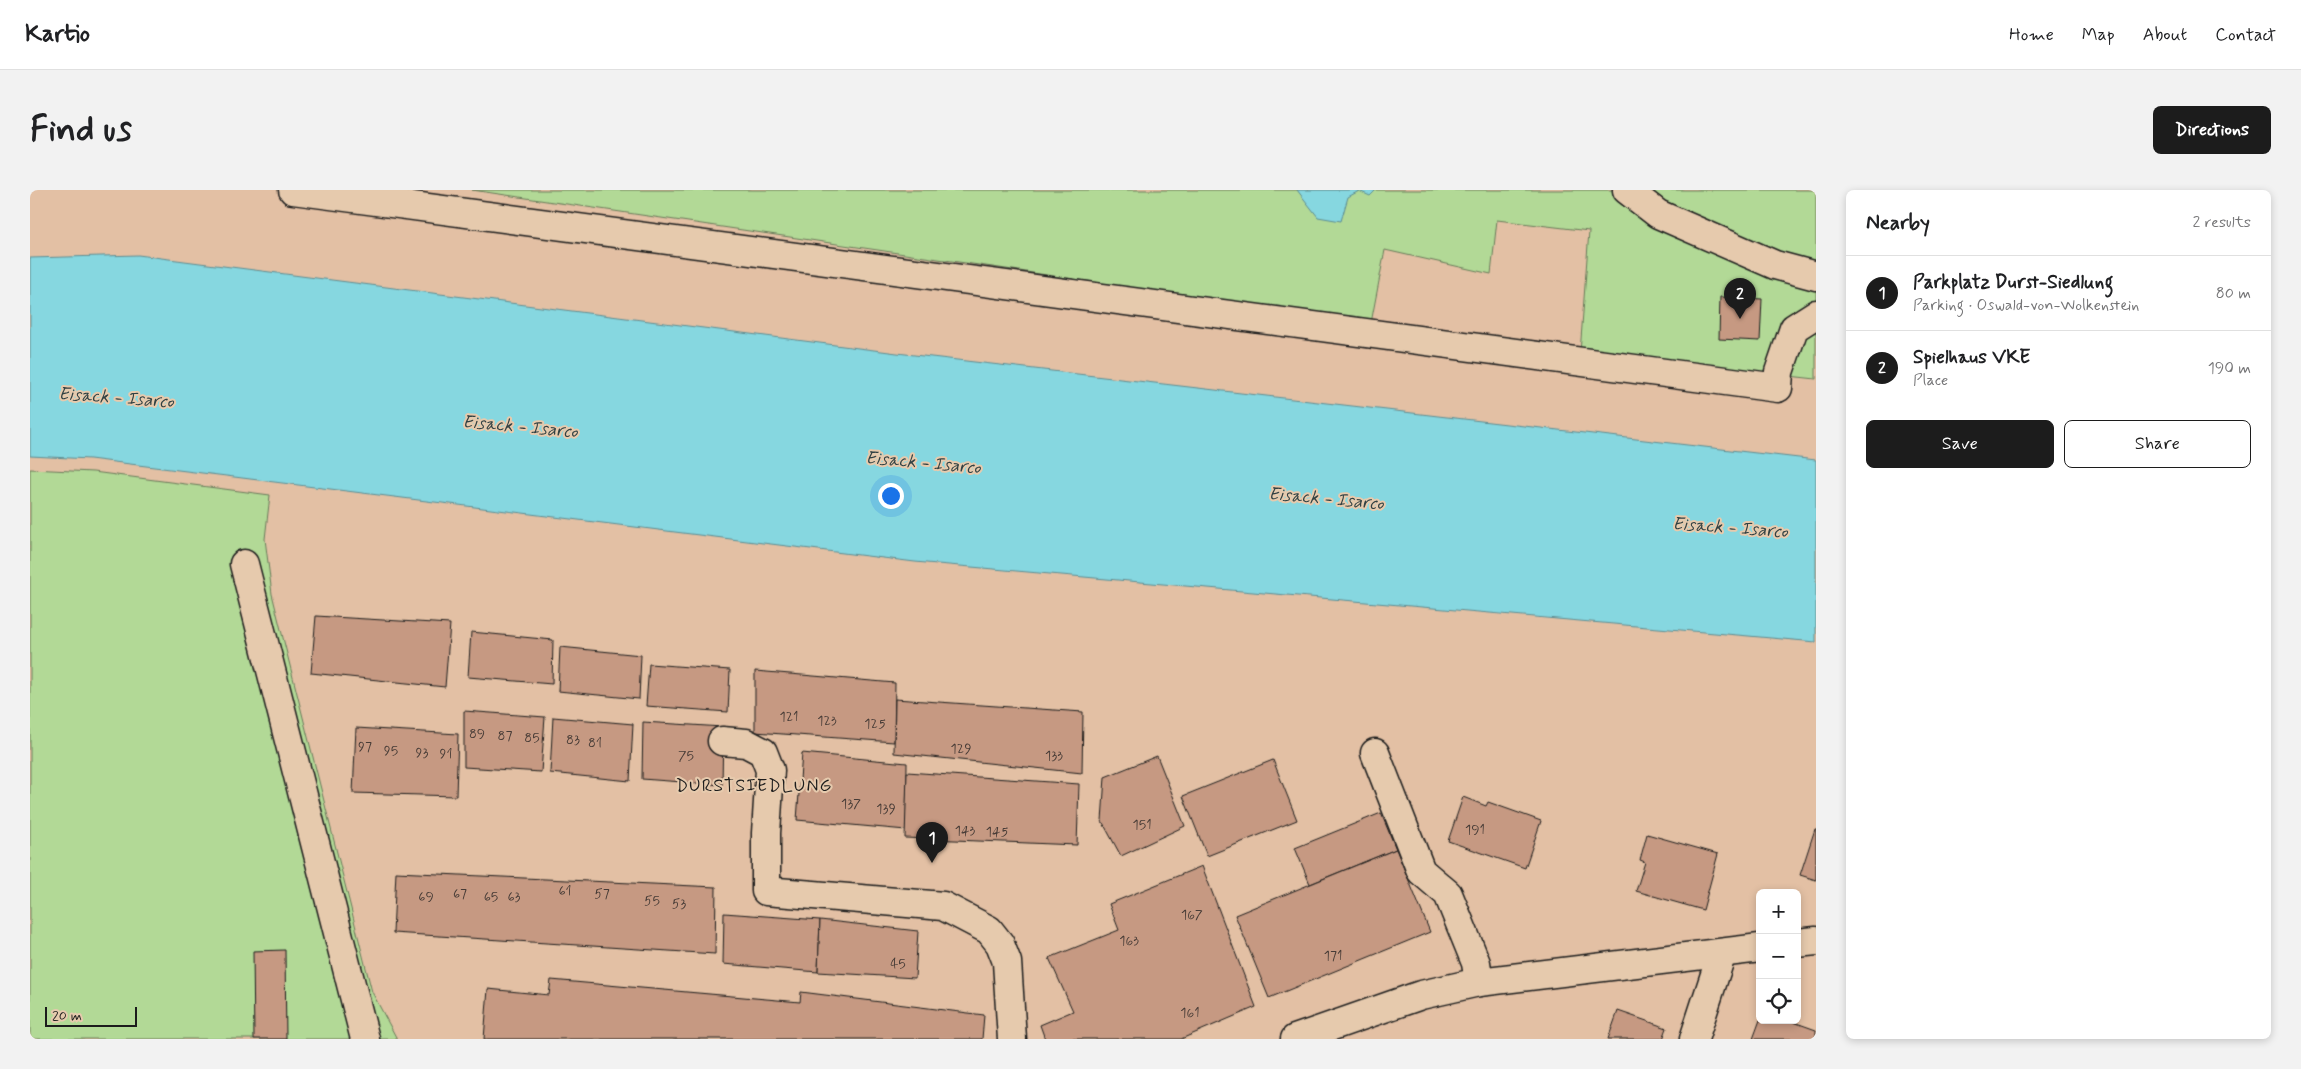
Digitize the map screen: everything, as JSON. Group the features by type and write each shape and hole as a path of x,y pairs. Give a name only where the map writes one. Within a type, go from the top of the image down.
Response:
{"street":[{"path":"293,190 1778,388 1779,372 1794,328 1816,314"},
{"path":"1627,190 1658,214 1774,265 1816,276"},
{"path":"244,564 365,1039"},
{"path":"722,741 746,743 763,752 770,770 766,833 766,891 943,906 989,930 1000,944 1007,962 1012,1039"},
{"path":"1375,753 1420,871 1448,894 1476,963 1479,982"},
{"path":"1801,943 1816,941"},
{"path":"1295,1039 1421,995 1479,982 1756,949"},
{"path":"1694,1039 1722,953"}],"green space":[{"path":"472,190 1816,190 1816,379 1580,353 1589,231 1497,220 1491,274 1385,250 1371,323"},
{"path":"30,469 93,472 270,495 265,539 272,594 372,992 397,1039 30,1039"}],"water":[{"path":"1297,190 1376,190 1370,196 1359,191 1348,197 1341,221 1318,217"},
{"name":"Eisack - Isarco","path":"138,255 897,353 1816,460 1816,642 915,562 90,459 30,456 30,258"}],"building":[{"path":"1720,297 1762,299 1760,341 1719,339"},
{"path":"316,616 450,624 445,687 311,673"},
{"path":"471,632 553,640 552,684 468,677"},
{"path":"560,647 641,655 639,699 558,691"},
{"path":"649,664 730,670 728,712 646,706"},
{"path":"755,671 895,683 894,742 755,732"},
{"path":"895,699 1083,712 1082,773 894,753"},
{"path":"464,711 545,717 541,772 464,767"},
{"path":"553,717 633,724 630,781 550,773"},
{"path":"643,722 723,727 722,785 642,779"},
{"path":"356,728 458,734 456,796 353,793"},
{"path":"802,753 907,763 906,830 797,820"},
{"path":"1157,756 1185,826 1121,856 1102,821 1105,777"},
{"path":"1273,760 1297,820 1207,856 1183,796"},
{"path":"907,772 1079,784 1077,845 905,838"},
{"path":"1463,797 1486,806 1488,802 1541,821 1525,868 1448,841"},
{"path":"1381,813 1396,849 1310,884 1295,848"},
{"path":"1816,829 1816,880 1800,875"},
{"path":"1647,834 1718,854 1703,910 1636,891 1645,862 1640,860"},
{"path":"1396,849 1430,932 1269,998 1235,915"},
{"path":"1202,866 1256,1007 1181,1039 1045,1039 1040,1025 1073,1011 1049,958 1119,930 1109,904"},
{"path":"396,872 716,887 715,954 393,933"},
{"path":"724,913 820,920 818,972 723,964"},
{"path":"820,920 918,931 915,978 818,972"},
{"path":"285,950 286,1039 254,1039 253,951"},
{"path":"551,980 800,1002 801,992 984,1015 982,1039 484,1039 488,989 549,995"},
{"path":"1618,1011 1667,1028 1663,1039 1608,1039"},
{"path":"1759,1024 1799,1024 1816,1030 1816,1039 1753,1039"}],"place":[{"name":"Spielhaus VKE","path":"1740,319"},
{"name":"Parkplatz Durst-Siedlung","path":"932,863"}],"district":[{"name":"DURSTSIEDLUNG","path":"754,786"}]}
